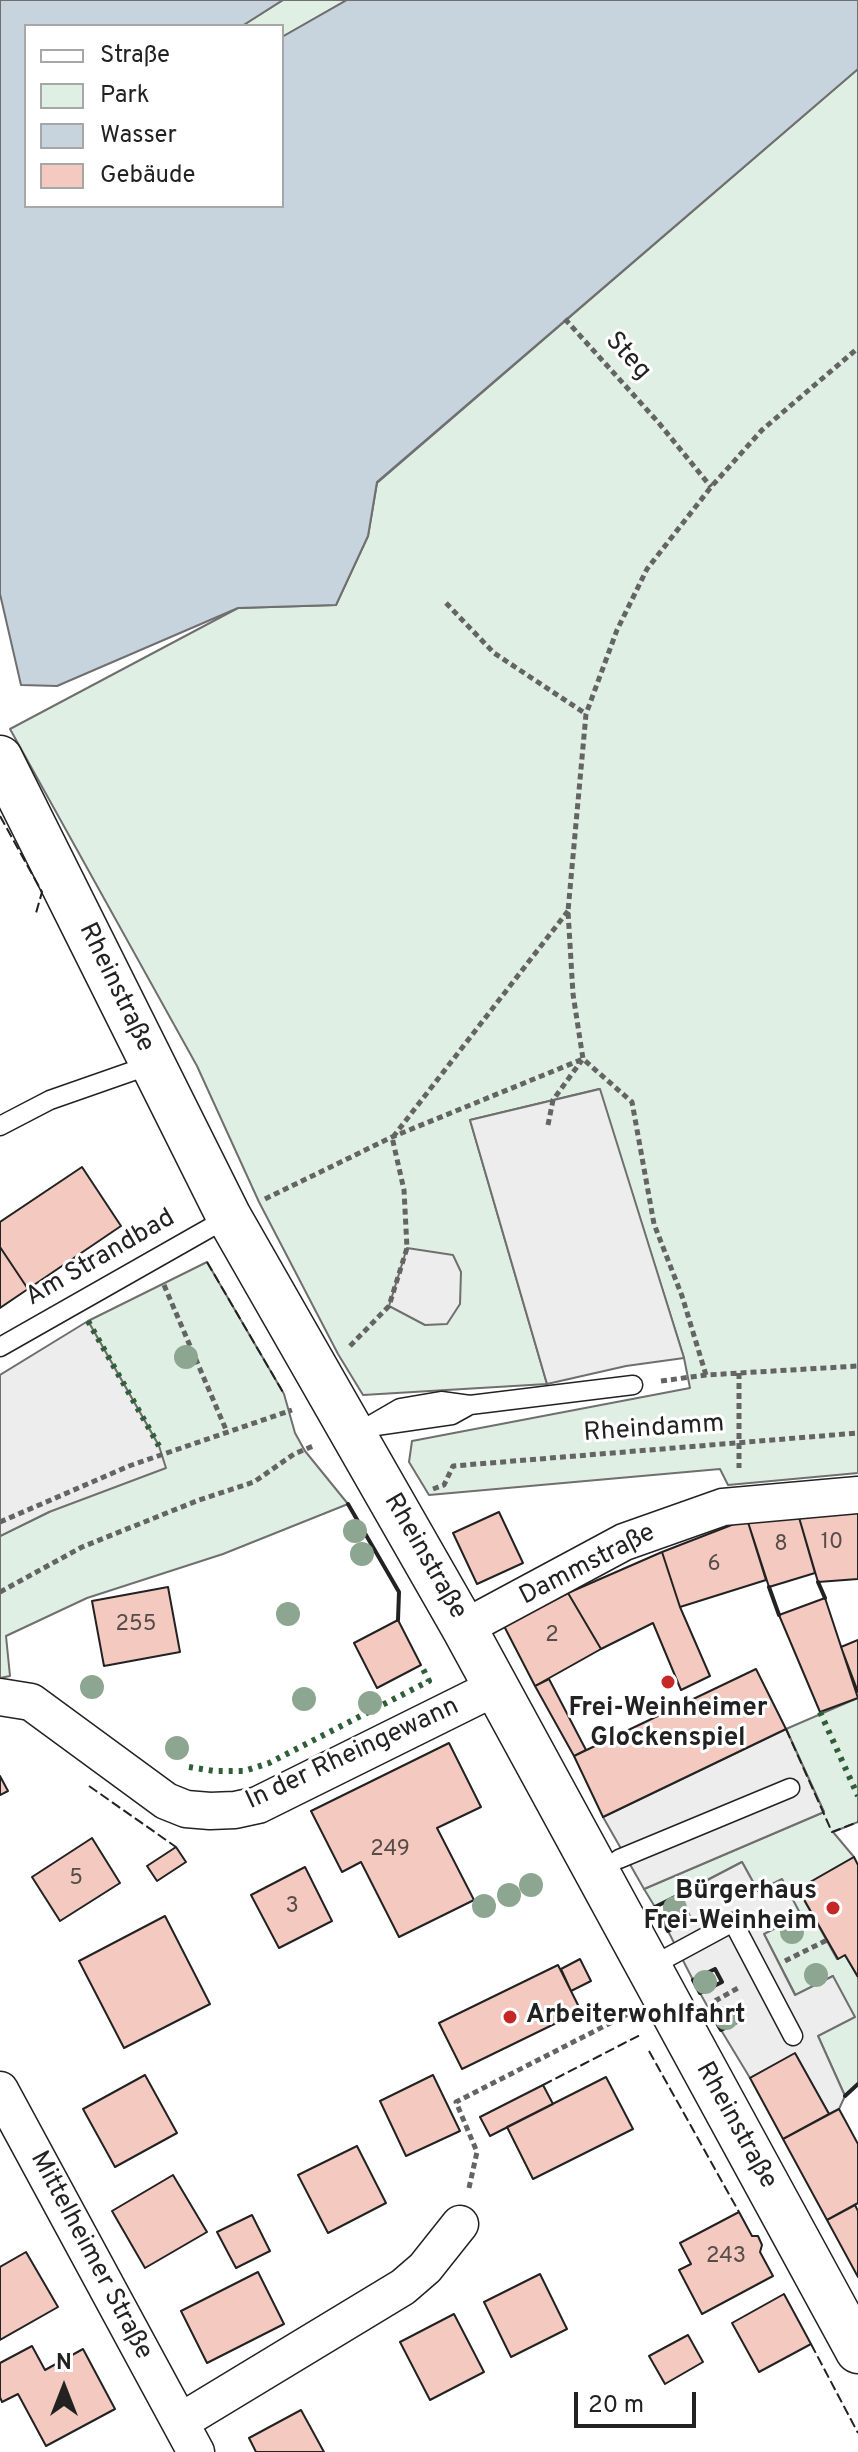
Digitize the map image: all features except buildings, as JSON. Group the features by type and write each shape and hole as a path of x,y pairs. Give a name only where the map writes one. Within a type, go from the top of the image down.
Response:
{"street":[{"name":"Rheinstraße","path":"0,758 229,1217 322,1380 360,1429 648,1968 854,2334"},
{"name":"Dammstraße","path":"464,1628 624,1542 723,1507 858,1495"},
{"name":"In der Rheingewann","path":"0,1697 31,1702 166,1801 186,1809 222,1810 258,1805 496,1687"},
{"name":"Mittelheimer Straße","path":"0,2090 188,2437 403,2287 425,2268 460,2224"}],"lane":[{"path":"0,1126 50,1100 153,1064"},
{"name":"Am Strandbad","path":"0,1347 229,1217"},
{"path":"360,1429 400,1408 441,1401 470,1405 633,1385"},
{"path":"619,1859 790,1788"},
{"path":"648,1968 733,1922 793,2036"}],"path":[{"name":"Steg","path":"565,319 658,422 711,487"},
{"path":"706,1375 682,1296 654,1224 632,1102 583,1059 573,994 568,911 586,714 617,630 647,569 711,487 762,430 858,348"},
{"path":"446,603 494,653 586,714"},
{"path":"392,1137 568,911"},
{"path":"548,1125 553,1100 583,1059"},
{"path":"229,1217 392,1137 583,1059"},
{"path":"0,1522 129,1466 290,1411 322,1380 389,1306 407,1248 404,1190 392,1137"},
{"path":"144,1264 163,1284 227,1432"},
{"path":"633,1385 706,1375 858,1366"},
{"path":"738,1444 739,1373"},
{"path":"0,1592 82,1547 199,1500 254,1482 294,1454 360,1429"},
{"name":"Rheindamm","path":"444,1485 453,1466 858,1433"},
{"path":"460,2224 477,2152 456,2102 635,2010"}],"green space":[{"path":"283,0 347,0 284,36 284,24 245,24"},
{"path":"858,69 858,1473 728,1485 720,1469 429,1495 409,1462 412,1441 690,1388 684,1358 599,1089 470,1120 547,1384 363,1395 338,1354 259,1202 197,1066 10,729 238,608 336,605 368,536 377,483"},
{"path":"207,1262 284,1394 295,1433 305,1451 348,1504 223,1554 87,1598 6,1636 10,1676 0,1678 0,1536 49,1512 159,1446 88,1321"},
{"path":"858,1698 858,1822 833,1832 854,1857 798,1889 837,1959 845,1955 858,1977 858,2084 845,2096 818,2036 833,1976 796,1996 764,1934 758,1891 742,1862 655,1907 644,1889 824,1812 786,1729"}],"shaded area":[{"path":"600,1089 684,1358 626,1366 547,1384 470,1120"},
{"path":"407,1248 453,1255 461,1272 460,1304 447,1324 425,1325 389,1306"},
{"path":"88,1321 159,1446 166,1468 49,1512 0,1536 0,1375"},
{"path":"786,1729 824,1812 644,1889 603,1817"},
{"path":"742,1862 758,1891 782,1879 801,1915 764,1934 795,1995 833,1976 855,2017 818,2036 845,2096 839,2109 829,2114 795,2054 750,2078 721,2030 741,2020 736,2010 715,2020 700,1993 721,1982 716,1969 693,1980 668,1931 691,1918 679,1895"}],"water":[{"path":"0,0 283,0 245,24 24,24 24,208 284,208 284,36 347,0 858,0 858,69 377,482 368,536 336,605 238,608 57,686 21,685 0,594"}],"hedge":[{"path":"88,1321 159,1446"},
{"path":"189,1767 244,1771 269,1763 429,1681 421,1665"},
{"path":"820,1712 858,1796"}],"fence":[{"path":"0,816 42,892 36,913"},
{"path":"207,1262 284,1394"},
{"path":"786,1729 832,1832 858,1822"},
{"path":"89,1786 176,1847"},
{"path":"543,2085 640,2035"},
{"path":"649,2051 739,2212"},
{"path":"811,2344 858,2433"}],"wall":[{"path":"348,1504 399,1592 398,1620"},
{"path":"818,1582 825,1598"},
{"path":"769,1587 779,1615"},
{"path":"679,1895 655,1907 668,1931 691,1918"},
{"path":"715,1969 722,1982 700,1993 693,1980 715,1969"},
{"path":"736,2009 741,2020 721,2030 715,2020 736,2009"},
{"path":"845,2096 858,2084"}],"place":[{"name":"Frei-Weinheimer Glockenspiel","path":"668,1682"},
{"name":"Bürgerhaus Frei-Weinheim","path":"833,1908"},
{"name":"Arbeiterwohlfahrt","path":"510,2017"}]}
